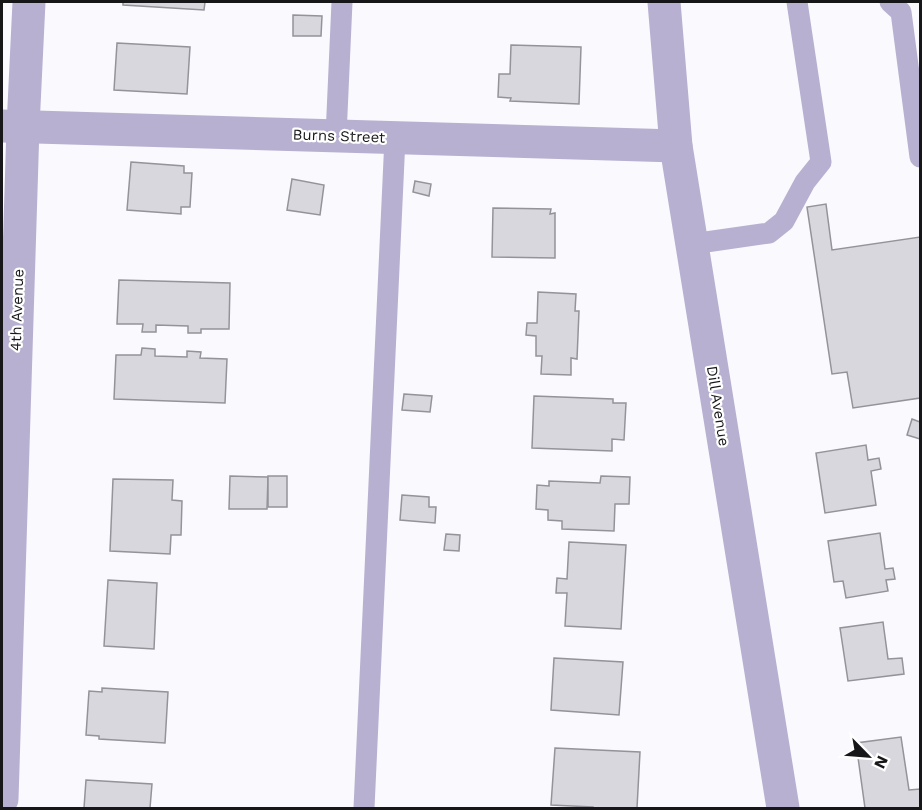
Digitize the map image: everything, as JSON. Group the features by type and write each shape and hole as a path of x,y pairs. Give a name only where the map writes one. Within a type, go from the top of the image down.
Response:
{"street":[{"name":"4th Avenue","path":"2,799 12,126 30,2"},
{"name":"Dill Avenue","path":"664,2 676,146 783,808"},
{"name":"Burns Street","path":"12,126 676,146"}],"lane":[{"path":"336,136 342,2"},
{"path":"692,244 769,233 784,221 805,182 821,162 797,2"},
{"path":"890,2 901,12 921,157"},
{"path":"364,808 395,138"}],"building":[{"path":"123,2 205,2 204,10 123,5"},
{"path":"293,15 322,16 321,36 293,36"},
{"path":"117,43 190,47 187,94 114,90"},
{"path":"511,45 581,47 579,104 510,101 511,98 498,97 499,74 510,74"},
{"path":"131,162 184,166 184,173 192,173 190,207 181,207 181,214 127,210"},
{"path":"292,179 324,185 320,215 287,210"},
{"path":"415,181 431,184 429,196 413,192"},
{"path":"826,204 832,250 920,237 920,398 853,408 847,372 832,374 807,207"},
{"path":"493,208 551,209 550,214 555,213 555,258 492,257"},
{"path":"119,280 230,283 229,329 201,329 201,333 188,333 188,326 156,325 156,332 142,332 143,324 117,324"},
{"path":"538,292 576,294 575,311 579,311 577,359 571,358 571,375 541,374 542,356 536,356 536,336 526,335 527,323 537,323"},
{"path":"142,348 155,349 155,356 187,357 187,351 201,352 200,358 227,359 225,403 114,399 116,355 141,355"},
{"path":"404,394 432,396 430,412 402,410"},
{"path":"534,396 613,399 613,403 626,403 624,440 612,439 612,451 532,448"},
{"path":"912,419 920,422 920,439 907,435"},
{"path":"866,445 868,460 879,458 881,469 871,471 876,505 825,513 816,453"},
{"path":"230,476 268,477 267,509 229,509"},
{"path":"268,476 287,476 287,507 268,507"},
{"path":"601,476 630,477 629,504 615,504 614,531 562,529 562,521 548,520 548,510 536,509 537,485 549,486 549,481 600,483"},
{"path":"113,479 173,480 172,500 182,501 181,535 171,535 170,554 110,551"},
{"path":"402,495 429,497 429,507 436,507 435,523 400,520"},
{"path":"880,533 885,569 893,568 895,579 886,580 888,591 846,598 843,581 834,582 828,541"},
{"path":"446,534 460,535 459,551 444,550"},
{"path":"569,542 626,545 621,629 565,626 567,593 556,593 557,578 567,579"},
{"path":"108,580 157,583 154,649 104,646"},
{"path":"883,622 888,659 902,658 904,674 848,681 840,628"},
{"path":"554,658 623,662 619,715 551,710"},
{"path":"102,688 168,692 165,743 99,739 99,736 86,735 89,691 102,692"},
{"path":"901,737 909,790 920,789 920,808 865,808 856,743"},
{"path":"555,748 640,752 637,808 551,805"},
{"path":"86,780 152,784 150,808 84,808"}]}
